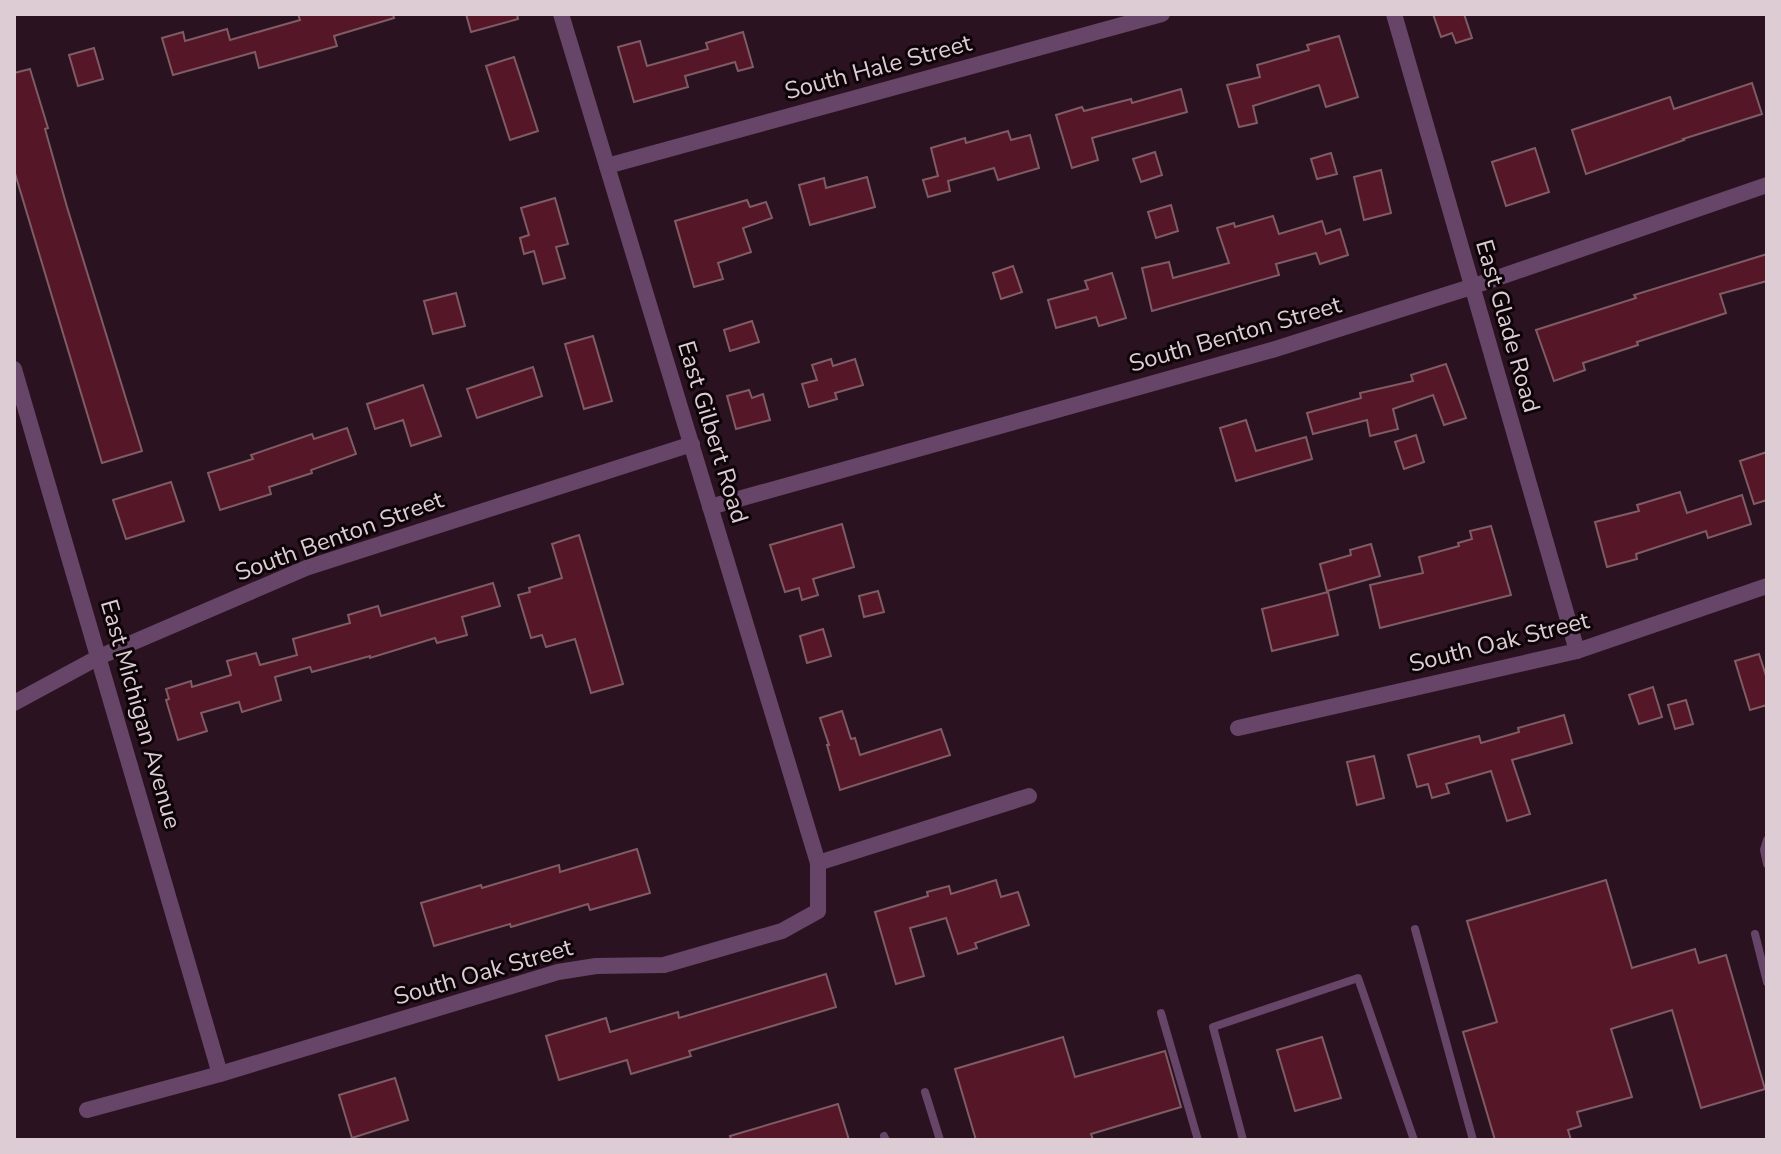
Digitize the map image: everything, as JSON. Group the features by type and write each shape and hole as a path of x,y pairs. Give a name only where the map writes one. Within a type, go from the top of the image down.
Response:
{"street":[{"name":"East Gilbert Road","path":"561,14 818,863"},
{"name":"South Hale Street","path":"607,166 1162,14"},
{"name":"East Glade Road","path":"1394,14 1577,651"},
{"name":"South Benton Street","path":"710,507 1272,350 1471,287 1767,185"},
{"name":"East Michigan Avenue","path":"14,369 220,1074"},
{"name":"South Benton Street","path":"14,703 99,657 306,568 692,444"},
{"name":"South Oak Street","path":"1238,728 1577,651 1767,586"},
{"path":"818,863 1029,796"},
{"name":"South Oak Street","path":"87,1110 220,1074 558,972 596,966 664,965 782,931 818,911 818,863"}],"lane":[{"path":"1767,840 1764,850 1767,864"},
{"path":"1415,929 1473,1140"},
{"path":"1755,934 1767,982"},
{"path":"1243,1140 1213,1027 1358,978 1414,1140"},
{"path":"1161,1013 1198,1140"},
{"path":"925,1092 940,1140"}],"building":[{"path":"298,14 393,14 394,18 334,36 337,46 259,68 255,52 173,75 162,38 183,32 185,41 227,29 230,40 300,20"},
{"path":"466,14 517,14 518,19 471,32"},
{"path":"1433,14 1464,14 1472,38 1456,43 1452,33 1441,37"},
{"path":"743,32 753,67 738,71 735,62 685,76 688,87 634,102 618,47 640,41 647,66 708,49 706,43"},
{"path":"1339,36 1358,97 1326,107 1319,85 1253,106 1257,123 1239,127 1227,85 1260,77 1257,65 1309,50 1307,45"},
{"path":"94,48 103,79 78,86 69,55"},
{"path":"514,57 538,131 510,140 486,66"},
{"path":"30,69 67,207 142,451 102,463 14,170 14,73"},
{"path":"1752,83 1762,114 1586,174 1572,130 1670,97 1674,109"},
{"path":"1181,89 1187,112 1092,138 1098,160 1072,168 1056,115 1131,99 1132,103"},
{"path":"1008,131 1011,140 1030,135 1039,168 998,180 994,168 948,181 950,191 928,197 923,180 938,176 931,148 965,138 966,143"},
{"path":"1535,148 1549,192 1506,206 1492,162"},
{"path":"1155,152 1162,175 1141,182 1133,159"},
{"path":"1331,153 1337,174 1317,179 1311,159"},
{"path":"1381,170 1391,213 1364,220 1354,177"},
{"path":"867,177 875,207 810,225 799,185 824,178 826,188"},
{"path":"555,198 568,244 556,247 565,278 543,284 534,251 524,254 520,238 529,235 521,208"},
{"path":"747,200 750,207 766,202 772,218 743,228 751,252 718,263 723,279 694,287 675,221"},
{"path":"1171,205 1178,231 1156,238 1148,212"},
{"path":"1273,216 1279,234 1322,221 1326,234 1340,229 1348,255 1320,264 1316,253 1276,264 1279,275 1152,311 1142,268 1169,262 1173,278 1229,263 1217,228 1234,223 1235,227"},
{"path":"1767,254 1767,281 1720,294 1726,313 1583,363 1585,370 1554,381 1536,330 1636,298 1634,295"},
{"path":"1013,266 1022,292 1001,299 993,273"},
{"path":"1112,273 1126,318 1099,326 1096,317 1056,328 1048,300 1088,289 1085,281"},
{"path":"456,293 465,326 433,334 424,301"},
{"path":"752,321 759,342 730,351 724,330"},
{"path":"593,336 612,401 584,409 565,344"},
{"path":"831,359 833,366 855,359 863,385 835,393 837,399 809,407 802,384 817,380 812,365"},
{"path":"1446,364 1466,418 1444,425 1433,395 1393,409 1398,429 1370,436 1367,420 1313,434 1307,413 1361,398 1360,393 1413,381 1411,375"},
{"path":"533,367 542,396 477,418 467,389"},
{"path":"423,385 441,436 411,446 403,420 375,429 367,404"},
{"path":"749,390 752,398 763,394 770,420 736,429 727,396"},
{"path":"1246,420 1256,451 1306,437 1312,459 1236,481 1220,428"},
{"path":"347,428 356,454 269,487 271,494 220,510 208,473 253,459 251,455 312,434 314,439"},
{"path":"1416,435 1424,462 1404,469 1395,442"},
{"path":"1767,452 1767,500 1754,504 1740,461"},
{"path":"171,482 184,521 126,539 113,500"},
{"path":"1680,492 1687,513 1742,495 1751,524 1708,538 1706,531 1636,554 1637,559 1607,567 1595,522 1639,511 1637,505"},
{"path":"842,524 854,567 813,579 818,595 802,600 799,588 785,592 770,545"},
{"path":"1491,526 1511,595 1380,628 1370,585 1423,573 1419,557 1459,546 1458,543 1472,539 1470,531"},
{"path":"579,535 623,684 591,693 575,639 546,647 542,635 531,638 518,595 530,592 529,588 562,578 552,544"},
{"path":"1371,544 1380,576 1327,591 1320,564 1351,555 1350,550"},
{"path":"493,583 500,606 462,617 467,635 437,643 435,638 370,658 312,672 310,667 275,677 281,700 242,712 239,702 201,713 207,731 178,740 166,700 169,699 166,689 191,681 192,687 231,675 227,661 256,653 260,665 297,655 293,639 350,623 348,615 378,606 381,616"},
{"path":"878,591 884,612 864,617 859,596"},
{"path":"1328,592 1338,635 1272,651 1262,609"},
{"path":"823,629 831,656 807,663 800,636"},
{"path":"1759,654 1767,679 1767,705 1750,710 1735,661"},
{"path":"1653,687 1662,717 1639,724 1629,695"},
{"path":"1686,700 1693,724 1675,729 1668,705"},
{"path":"842,711 860,755 941,729 950,755 840,790 820,718"},
{"path":"1564,715 1572,743 1512,760 1530,814 1507,821 1491,771 1446,784 1449,793 1432,798 1428,784 1417,787 1408,755 1479,736 1481,743"},
{"path":"1374,756 1384,798 1357,805 1347,762"},
{"path":"637,849 650,893 590,910 588,904 434,946 421,903 559,865 560,872"},
{"path":"996,880 1001,897 1018,892 1029,925 975,943 977,948 958,954 946,918 910,928 924,976 896,984 875,912 928,896 927,892 949,886 951,894"},
{"path":"1606,880 1632,968 1695,949 1699,963 1726,955 1765,1089 1701,1108 1672,1010 1611,1029 1632,1097 1577,1112 1581,1126 1568,1130 1571,1140 1495,1140 1463,1032 1497,1022 1467,921"},
{"path":"826,974 836,1007 689,1051 691,1056 631,1074 627,1060 559,1080 546,1036 606,1018 610,1032 678,1012 679,1018"},
{"path":"1063,1037 1075,1077 1165,1051 1181,1107 1091,1134 1093,1140 976,1140 955,1069"},
{"path":"1322,1037 1341,1098 1295,1111 1277,1050"},
{"path":"395,1078 408,1120 352,1138 339,1095"},
{"path":"838,1104 849,1140 731,1140 730,1136"}]}
